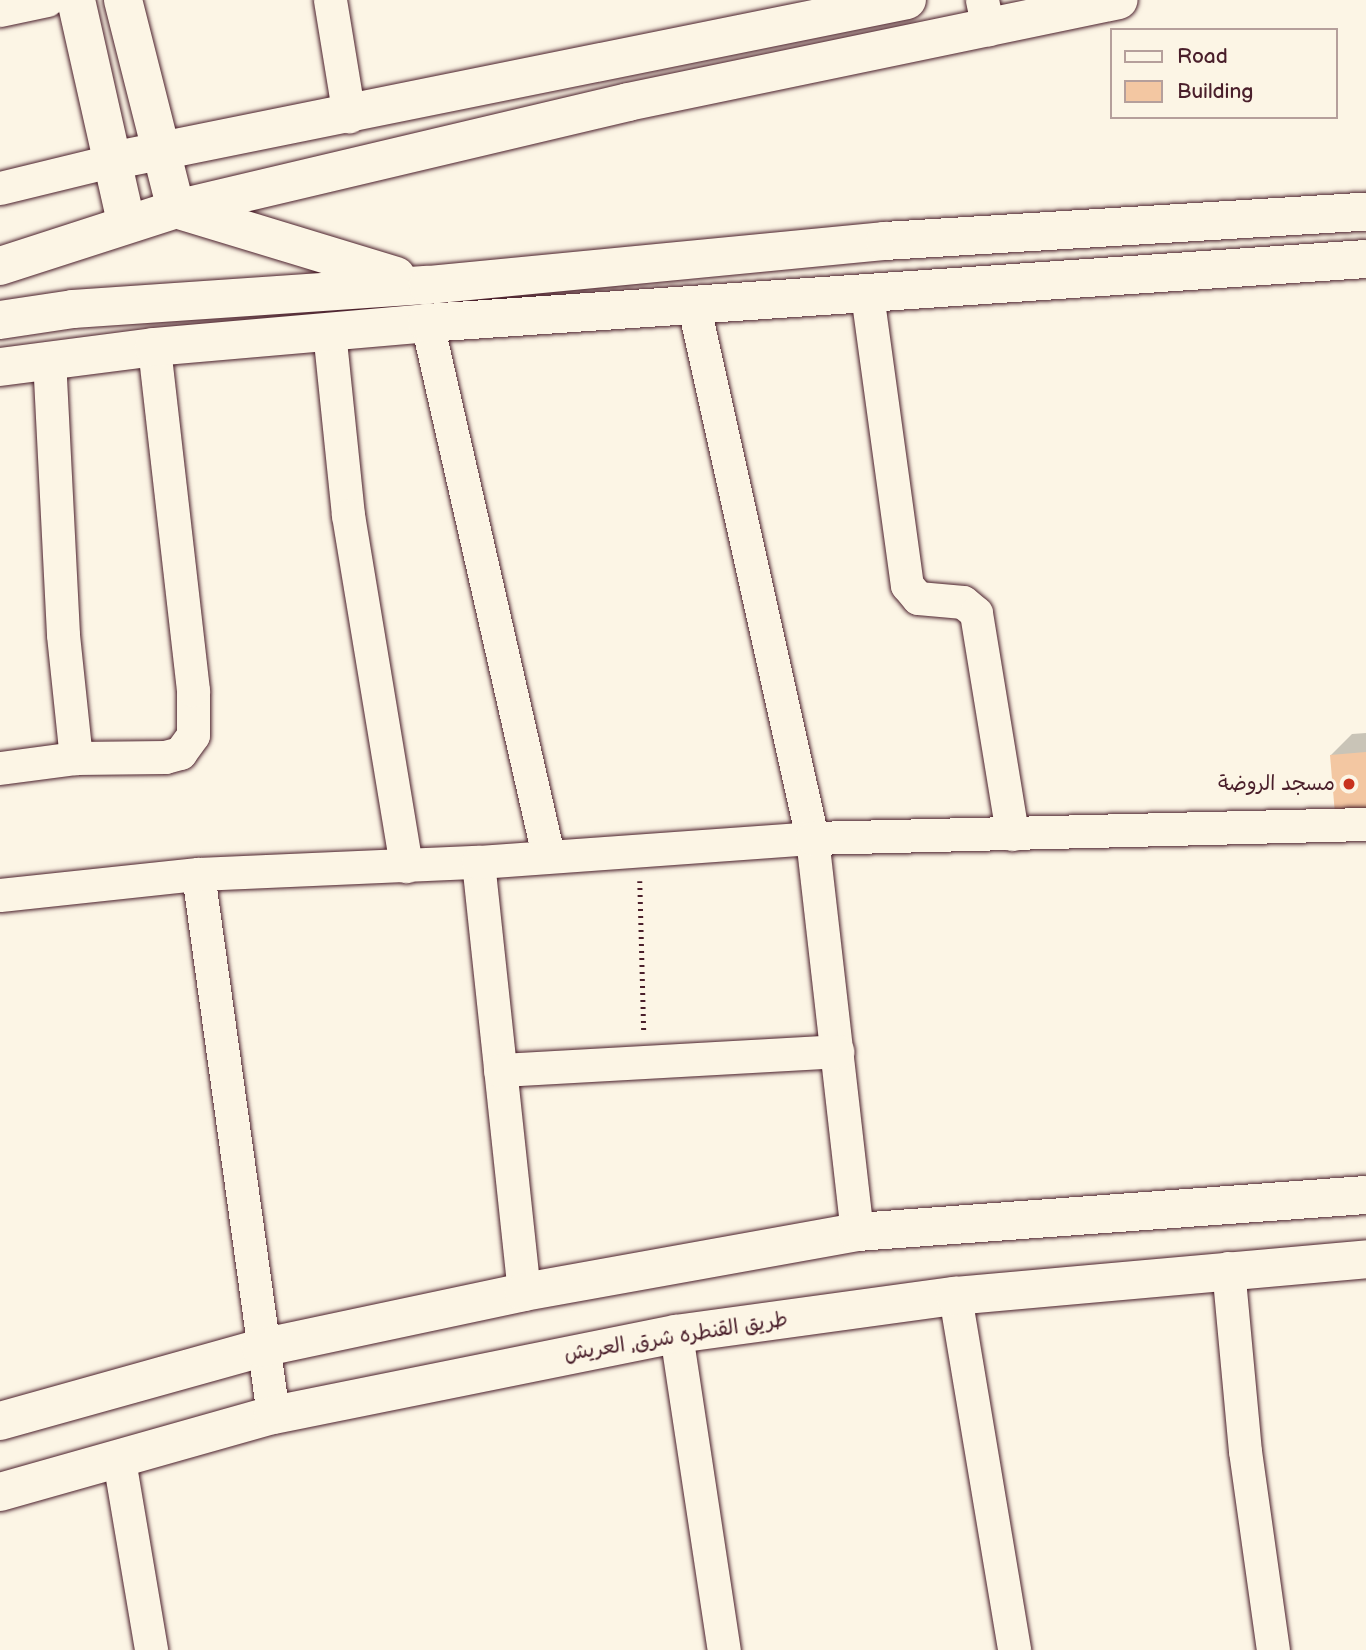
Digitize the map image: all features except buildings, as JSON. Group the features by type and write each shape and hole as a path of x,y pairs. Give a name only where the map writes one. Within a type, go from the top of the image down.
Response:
{"main road":[{"path":"76,0 126,222"},
{"path":"123,0 176,209"},
{"path":"111,161 349,116 907,0"},
{"path":"0,266 126,222 176,209 985,14 1119,0"},
{"path":"616,59 628,102"},
{"path":"176,209 428,285"},
{"path":"0,320 194,301 428,285 885,241 1366,212"},
{"path":"1167,224 1175,271"},
{"path":"0,367 49,358 154,347 428,323 694,307 1366,259"},
{"path":"194,301 198,343"},
{"path":"0,1421 261,1348 524,1292 857,1232 1366,1195"},
{"name":"طريق القنطره شرق, العريش","path":"0,1493 273,1415 676,1334 955,1296 1228,1268 1366,1259"}],"street":[{"path":"0,10 47,0"},
{"path":"330,0 349,116"},
{"path":"0,188 111,161"},
{"path":"867,294 907,585 918,598 963,602 976,613 1012,834"},
{"path":"694,307 812,838 857,1232"},
{"path":"428,323 548,855"},
{"path":"329,331 348,515 406,866"},
{"path":"0,768 76,758 165,757 180,753 193,735 193,690 154,347"},
{"path":"49,358 63,635 76,758"},
{"path":"0,895 198,874 478,862 639,848 812,838 1366,824"},
{"path":"478,862 524,1292"},
{"path":"198,874 261,1348 273,1415"},
{"path":"500,1070 837,1051"},
{"path":"1228,1268 1245,1451 1273,1650"},
{"path":"955,1296 1014,1650"},
{"path":"676,1334 724,1650"},
{"path":"119,1460 151,1650"}],"path":[{"path":"639,848 644,1033"}],"place":[{"name":"مسجد الروضة","path":"1349,784"}]}
